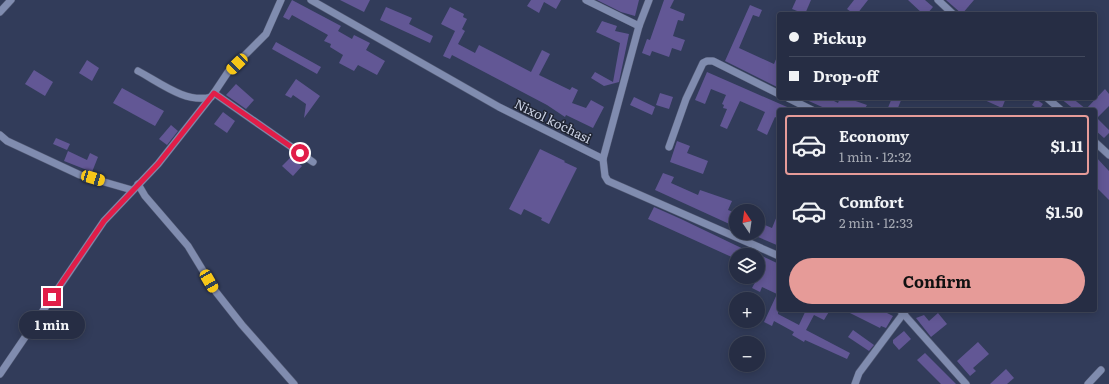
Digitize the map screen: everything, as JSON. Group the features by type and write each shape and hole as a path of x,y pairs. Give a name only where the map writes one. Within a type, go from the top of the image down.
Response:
{"street":[{"path":"0,12 11,0"},
{"path":"0,374 104,221 158,164 228,72 266,34 281,0"},
{"name":"Nixol koʻchasi","path":"311,0 499,107 603,159"},
{"path":"586,0 639,26"},
{"path":"649,0 639,26 603,159 605,176 608,181 777,255"},
{"path":"938,0 951,12"},
{"path":"669,148 686,99 703,63 707,60 713,61 777,93"},
{"path":"138,71 179,94 203,100 212,95"},
{"path":"212,95 313,162"},
{"path":"792,100 808,108"},
{"path":"1049,100 1059,108"},
{"path":"0,135 7,141 80,175 132,190"},
{"path":"1097,144 1109,154"},
{"path":"138,184 145,196 188,246 216,292 242,325 294,384"},
{"path":"855,384 859,373 902,312"},
{"path":"904,312 966,384"},
{"path":"1088,384 1101,370"}],"building":[{"path":"292,0 341,26 338,31 352,39 354,35 370,43 366,50 385,61 377,75 358,65 354,71 339,63 343,55 330,47 331,44 324,41 328,35 292,15 289,20 283,17"},
{"path":"340,0 370,0 364,12"},
{"path":"531,0 561,0 556,9 544,2 539,13 527,6"},
{"path":"597,0 639,0 635,16 621,12"},
{"path":"664,0 674,0 670,8 685,14 683,21 678,20 673,36 685,40 681,51 672,48 669,57 652,51 650,56 642,53 647,39 650,40"},
{"path":"796,0 811,0 806,12 800,12 792,9"},
{"path":"854,0 868,0 859,12 851,12 847,9"},
{"path":"908,0 925,0 933,7 929,12 921,12"},
{"path":"946,0 974,0 964,12 960,12"},
{"path":"750,5 762,10 759,17 753,15 739,48 774,64 777,57 777,87 725,61"},
{"path":"386,7 412,18 409,24 433,36 430,43 380,20"},
{"path":"450,7 464,14 463,17 467,19 462,29 465,31 458,44 475,53 479,45 531,72 542,50 550,54 539,75 570,90 572,87 578,90 572,103 586,108 591,100 604,107 593,128 566,115 565,117 547,105 452,55 450,59 443,56 455,31 441,24"},
{"path":"602,21 617,26 615,31 629,34 619,82 604,86 591,78 595,72 613,82 620,43 596,32"},
{"path":"276,42 321,67 317,74 272,49"},
{"path":"87,60 99,68 92,81 79,73"},
{"path":"34,70 53,82 45,96 25,84"},
{"path":"707,72 789,108 777,108 777,118 775,117 767,135 757,130 765,112 740,101 727,129 720,126 727,109 723,108 724,105 722,104 726,95 711,89 705,104 695,100"},
{"path":"296,79 320,96 304,118 306,104 293,95 291,98 285,95"},
{"path":"236,84 254,100 246,109 226,95"},
{"path":"122,88 164,111 155,126 113,103"},
{"path":"1105,89 1109,94 1109,106 1097,118 1097,108 1087,108 1095,100 1097,100 1097,97"},
{"path":"660,93 673,97 669,109 656,105"},
{"path":"634,97 655,107 652,115 630,105"},
{"path":"806,100 832,100 838,103 839,100 853,100 867,105 865,108 824,108"},
{"path":"891,100 901,100 898,108 888,108"},
{"path":"984,100 1005,100 1002,108"},
{"path":"1035,100 1043,104 1040,108 1036,108 1032,105"},
{"path":"1062,100 1075,100 1085,108 1072,108"},
{"path":"223,112 235,121 227,133 214,124"},
{"path":"1097,118 1109,130 1109,133 1104,138 1097,132"},
{"path":"171,125 178,131 167,145 159,139"},
{"path":"56,138 70,144 67,150 53,144"},
{"path":"677,141 690,146 687,153 708,161 703,174 670,162"},
{"path":"540,149 577,168 549,224 541,220 542,218 524,209 521,215 509,209"},
{"path":"68,151 87,160 90,153 98,157 92,172 64,161"},
{"path":"291,157 302,166 293,176 282,166"},
{"path":"1097,158 1109,171 1109,200 1097,188"},
{"path":"663,173 674,177 671,183 698,195 700,190 732,201 729,204 728,210 729,224 655,190"},
{"path":"654,207 741,248 729,248 729,256 648,219"},
{"path":"777,216 777,245 765,240 765,225 772,228"},
{"path":"765,257 777,263 777,294 762,287 760,292 752,288 754,284 765,284"},
{"path":"777,294 778,314 799,325 805,312 829,312 824,320 814,315 806,330 850,353 847,359 805,340 804,342 792,335 794,332 774,321 772,326 765,322 765,320"},
{"path":"848,312 885,312 893,316 886,328 881,326 880,328"},
{"path":"938,313 947,324 931,337 916,318 924,315 929,321"},
{"path":"853,330 874,345 869,351 848,337"},
{"path":"904,331 911,339 899,350 893,343 893,340"},
{"path":"978,342 989,354 973,368 976,371 970,376 957,361"},
{"path":"925,353 956,384 941,384 917,360"},
{"path":"1006,369 1014,378 1007,384 990,384"}],"route":[{"path":"52,297 104,221 158,164 214,93 300,153"}]}
